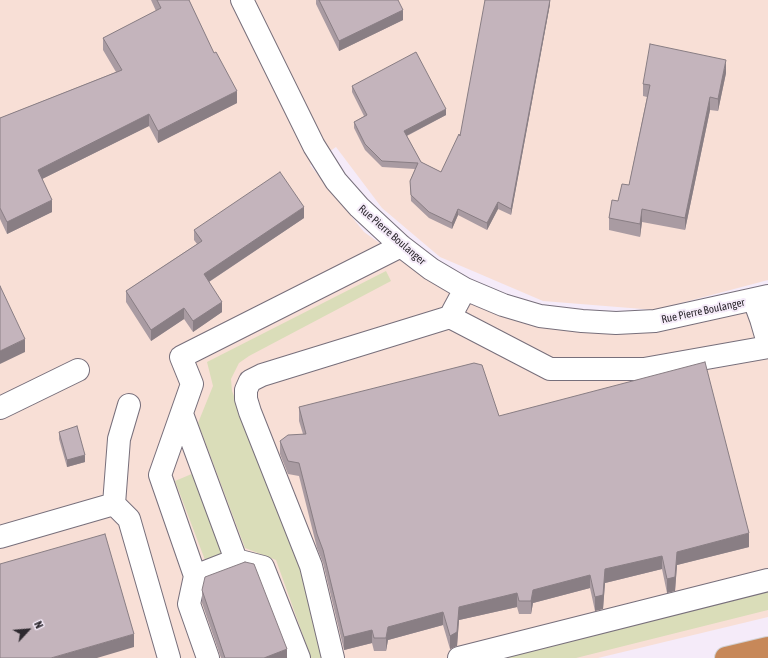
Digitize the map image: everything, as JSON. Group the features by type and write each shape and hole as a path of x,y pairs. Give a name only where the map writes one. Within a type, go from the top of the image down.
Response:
{"highway":[{"path":"726,658 768,648"}],"street":[{"name":"Rue Pierre Boulanger","path":"242,0 314,146 336,181 358,207 401,246 431,269 465,289 503,305 540,316 589,322 655,321 761,298"},
{"path":"208,658 189,604 195,576 160,475 192,384 181,357 401,246"},
{"path":"450,317 465,289"},
{"path":"761,298 761,319 768,343"},
{"path":"333,658 311,566 246,399 246,390 250,381 262,375 450,317 550,369 644,369 768,347"},
{"path":"0,408 78,370"},
{"path":"114,504 118,439 129,404"},
{"path":"182,414 236,560"},
{"path":"0,537 114,504"},
{"path":"114,504 129,518 169,658"},
{"path":"195,576 236,560 263,567 299,658"},
{"path":"459,658 768,580"}],"shaded area":[{"path":"0,0 768,0 768,280 655,310 543,301 440,257 382,208 336,147 310,165 364,232 408,263 538,322 659,332 768,304 768,617 598,658 0,658"}],"green space":[{"path":"386,271 391,281 249,356 239,363 231,379 232,391 303,571 326,658 311,658 276,560 245,548 198,423 213,386 207,362"},
{"path":"194,473 224,553 205,560 175,481"},
{"path":"768,588 768,610 576,658 499,658"}],"building":[{"path":"157,0 189,0 214,53 216,52 237,91 158,131 149,114 38,170 52,200 7,222 0,208 0,118 122,70 103,38 161,8"},
{"path":"319,0 398,0 403,10 339,41"},
{"path":"485,0 550,0 511,209 498,202 487,223 458,209 452,223 429,212 411,195 410,181 418,163 382,161 365,144 354,122 367,115 352,86 416,52 446,109 404,131 421,162 441,172 459,134 460,136"},
{"path":"650,44 726,60 718,99 710,97 685,218 642,209 640,224 609,218 612,200 618,201 622,184 629,185 650,85 643,84"},
{"path":"280,172 304,207 204,274 222,302 193,321 184,308 151,330 126,291 202,241 194,230"},
{"path":"0,286 25,339 0,351"},
{"path":"705,362 749,533 677,552 675,577 667,579 662,556 605,569 603,595 595,597 590,575 533,590 531,601 519,601 517,593 459,607 457,632 450,636 443,612 388,627 386,638 374,638 372,630 344,637 323,550 317,534 299,463 288,461 280,441 288,435 306,434 299,407 474,363 482,365 499,416"},
{"path":"77,426 85,455 67,460 59,432"},
{"path":"105,534 134,634 51,658 0,658 0,564"},
{"path":"245,562 254,564 287,649 264,658 225,658 202,590 205,577"}]}
